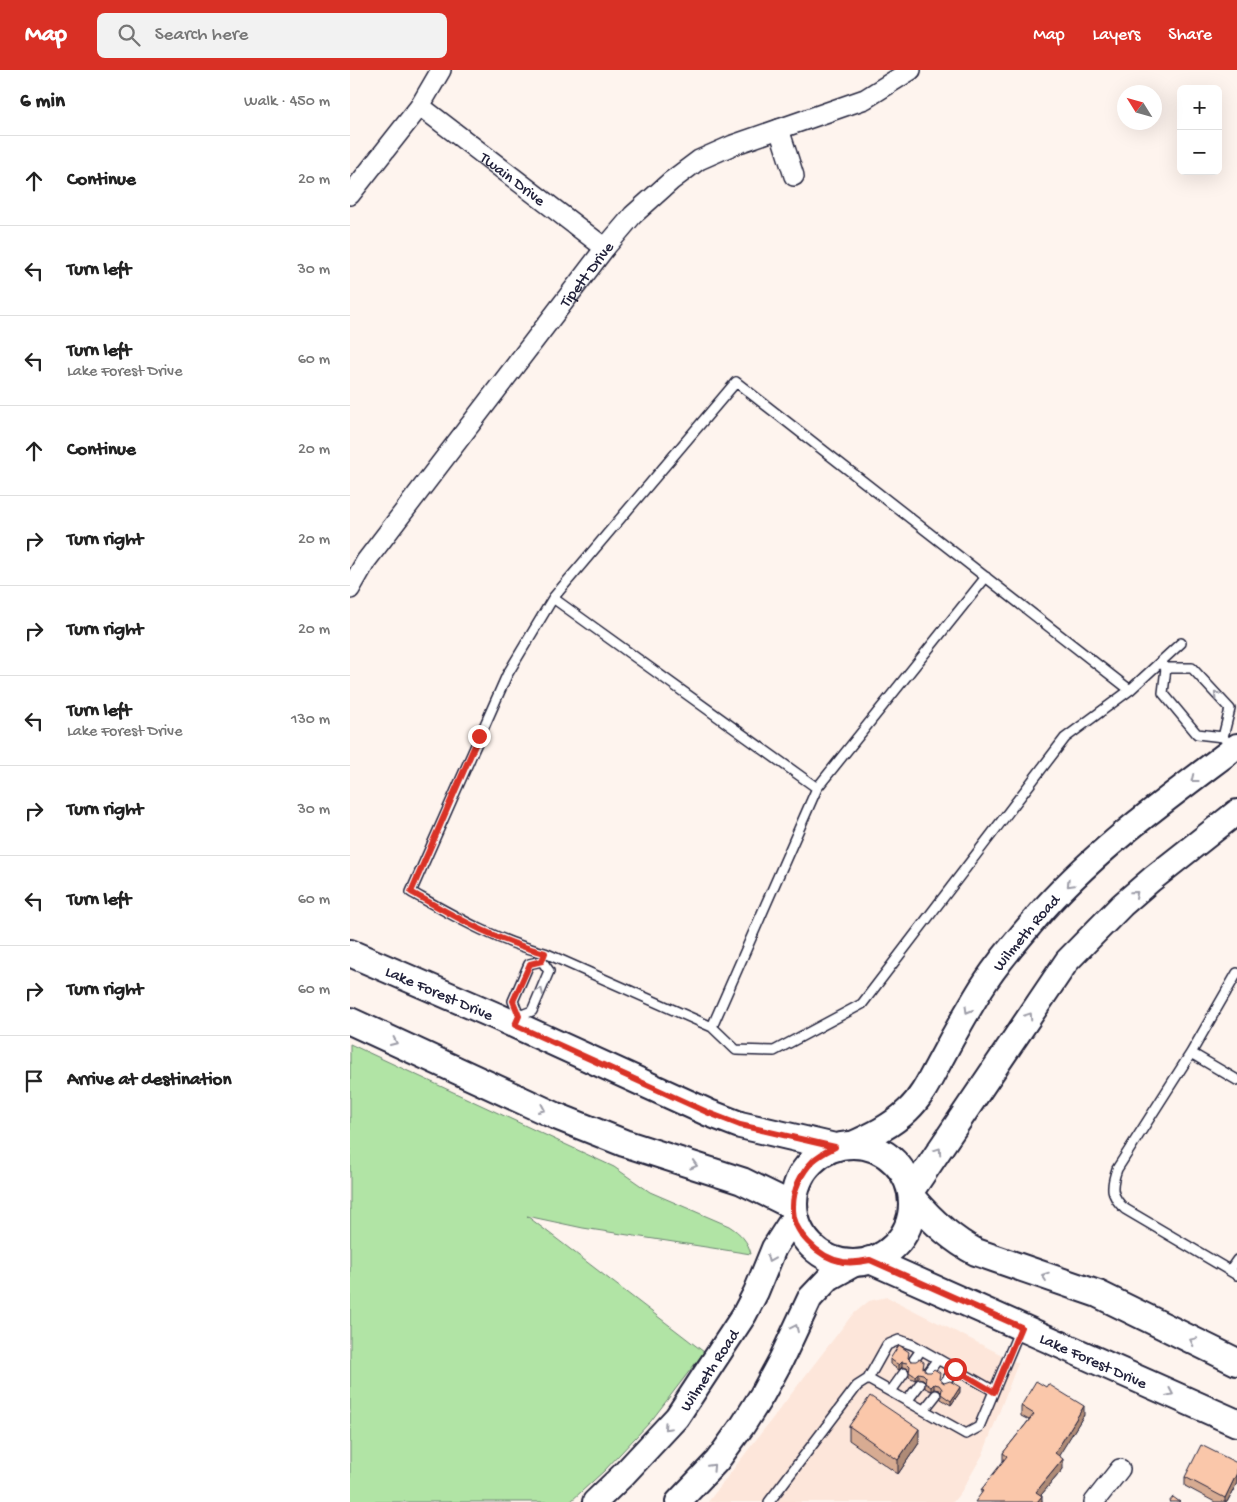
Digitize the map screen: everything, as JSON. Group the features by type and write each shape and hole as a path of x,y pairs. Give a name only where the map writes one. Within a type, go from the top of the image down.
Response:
{"main road":[{"name":"Lake Forest Drive","path":"350,953 517,1020 709,1113 740,1125 842,1146"},
{"path":"350,1021 556,1116 624,1143 742,1181 793,1212"},
{"path":"912,1195 912,1209 901,1238 882,1255 863,1261 844,1262 819,1252 802,1233 793,1212 798,1182 814,1160 842,1146 875,1150 887,1156 896,1164 904,1175 912,1195 929,1218 960,1243 976,1252 1098,1294 1237,1362"},
{"name":"Lake Forest Drive","path":"863,1261 1021,1327 1237,1423"}],"street":[{"path":"350,196 420,106 441,70"},
{"name":"Tipett Drive","path":"350,589 366,561 605,248 633,215 671,181 699,160 733,145 865,99 911,70"},
{"name":"Twain Drive","path":"420,106 605,248"},
{"path":"779,129 794,176"},
{"name":"Wilmeth Road","path":"842,1146 875,1133 907,1111 922,1093 977,994 1005,955 1037,916 1093,860 1232,747"},
{"path":"912,1195 1067,961 1122,905 1237,812"},
{"name":"Wilmeth Road","path":"595,1502 677,1417 744,1315 756,1292 774,1248 793,1212"},
{"path":"686,1497 717,1461 762,1395 810,1298 829,1278 863,1261"},
{"path":"1094,1502 1120,1469"}],"lane":[{"path":"1130,690 736,382 553,598 507,675 411,892 484,932 712,1027 736,1050 774,1051 862,1004 1065,738 1130,690 1163,665 1181,643"},
{"path":"712,1027 817,788 986,577"},
{"path":"553,598 817,788"},
{"path":"1163,665 1192,668 1230,709 1232,747 1197,734 1163,693 1163,665"},
{"path":"544,957 549,971 532,1011 517,1020 513,1001 530,964 544,957"},
{"path":"1237,973 1191,1053 1117,1169 1113,1181 1113,1193 1118,1203 1125,1209 1234,1272 1237,1260"},
{"path":"1191,1053 1237,1080"},
{"path":"868,1378 966,1434 979,1427 1021,1327"},
{"path":"769,1502 857,1386 868,1378 887,1345 899,1340 938,1359 994,1392"},
{"path":"914,1360 921,1350"},
{"path":"929,1371 938,1359"},
{"path":"945,1382 955,1369"},
{"path":"891,1391 904,1373"},
{"path":"907,1401 920,1384"},
{"path":"924,1410 936,1395"}],"shaded area":[{"path":"887,1297 1018,1363 983,1454 953,1502 708,1502 852,1315 869,1301"}],"green space":[{"path":"350,1044 614,1167 650,1192 729,1226 748,1245 751,1254 583,1228 527,1216 704,1352 651,1421 604,1471 570,1502 350,1502"}],"building":[{"path":"899,1345 909,1352 908,1358 911,1361 919,1359 924,1362 923,1368 926,1372 931,1372 934,1369 940,1373 939,1379 944,1383 950,1381 960,1387 951,1401 941,1394 942,1389 939,1385 934,1384 931,1387 925,1383 926,1377 923,1374 918,1373 915,1376 909,1372 910,1366 907,1363 902,1362 899,1365 890,1359"},
{"path":"1036,1381 1046,1387 1048,1384 1084,1406 1055,1453 1063,1459 1036,1492 1042,1496 1037,1502 975,1502 983,1491 981,1490 1007,1456 1003,1453 1034,1414 1021,1406"},
{"path":"870,1396 919,1429 898,1460 849,1426"},
{"path":"1201,1445 1237,1463 1237,1473 1225,1498 1185,1477"},
{"path":"1173,1497 1180,1502 1169,1502"}],"route":[{"path":"479,736 411,892 484,932 521,947 545,953 542,961 530,964 513,1001 519,1016 515,1025 709,1113 740,1125 835,1147 814,1160 798,1182 793,1206 794,1217 810,1244 819,1252 844,1262 856,1263 870,1260 1021,1327 994,1392 955,1369"}]}
